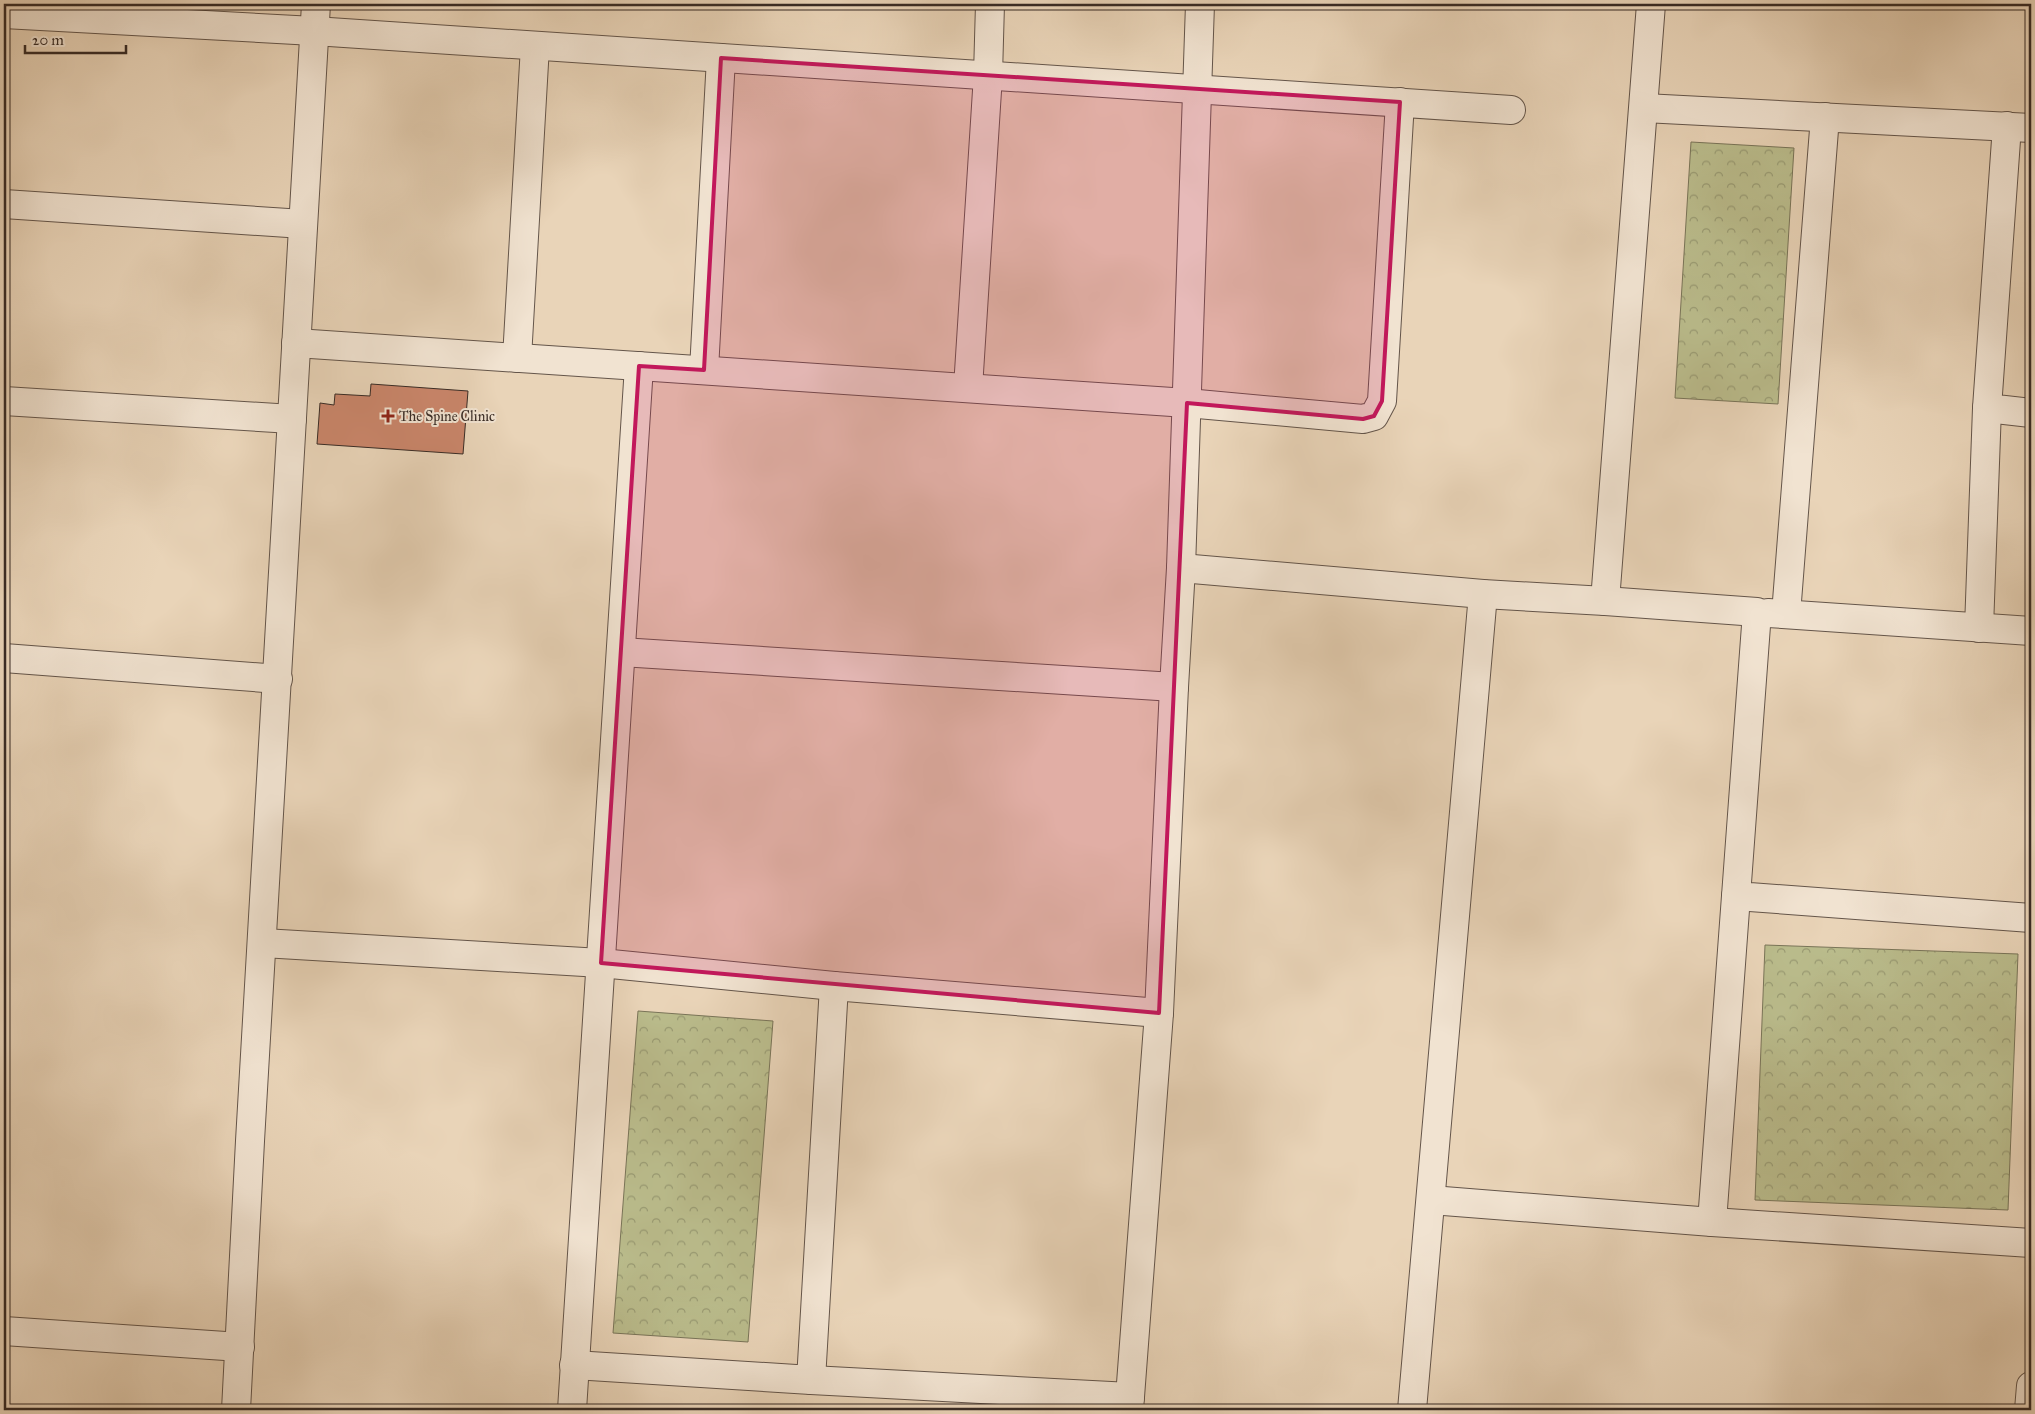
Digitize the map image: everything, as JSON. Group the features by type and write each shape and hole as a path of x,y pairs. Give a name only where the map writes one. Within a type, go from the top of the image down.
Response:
{"street":[{"path":"236,1410 316,4"},
{"path":"968,388 988,75 990,4"},
{"path":"574,1364 1130,1404 1159,1013 1181,568 1200,4"},
{"path":"1605,601 1651,4"},
{"path":"4,14 314,31 1511,110"},
{"path":"517,358 535,46"},
{"path":"704,370 721,58"},
{"path":"296,342 1187,403 1364,419 1374,416 1382,401 1400,102"},
{"path":"1644,108 2019,127 1987,408 1979,628"},
{"path":"1786,614 1825,117"},
{"path":"4,204 303,224"},
{"path":"572,1410 639,366"},
{"path":"4,401 292,419"},
{"path":"1987,408 2031,413"},
{"path":"1181,568 1483,594 2031,631"},
{"path":"1412,1410 1483,594"},
{"path":"1712,1222 1757,612"},
{"path":"621,652 1174,687"},
{"path":"4,658 278,680"},
{"path":"1736,896 2031,918"},
{"path":"262,943 601,963 834,986 1159,1013"},
{"path":"810,1380 834,986"},
{"path":"1430,1200 1712,1222 2031,1243"},
{"path":"4,1331 240,1347"},
{"path":"2029,1410 2031,1386"}],"highlighted area":[{"path":"721,58 1400,102 1382,401 1374,416 1363,419 1187,403 1159,1013 601,963 639,366 704,370"}],"green space":[{"path":"1691,142 1794,148 1778,404 1675,398"},
{"path":"2031,284 2031,385 2026,385"},
{"path":"1765,945 2018,954 2008,1210 1755,1200"},
{"path":"638,1011 773,1021 748,1342 613,1333"}],"building":[{"path":"371,384 468,391 463,454 317,444 320,403 334,405 335,394 370,396"}],"place":[{"name":"The Spine Clinic","path":"388,416"}]}
